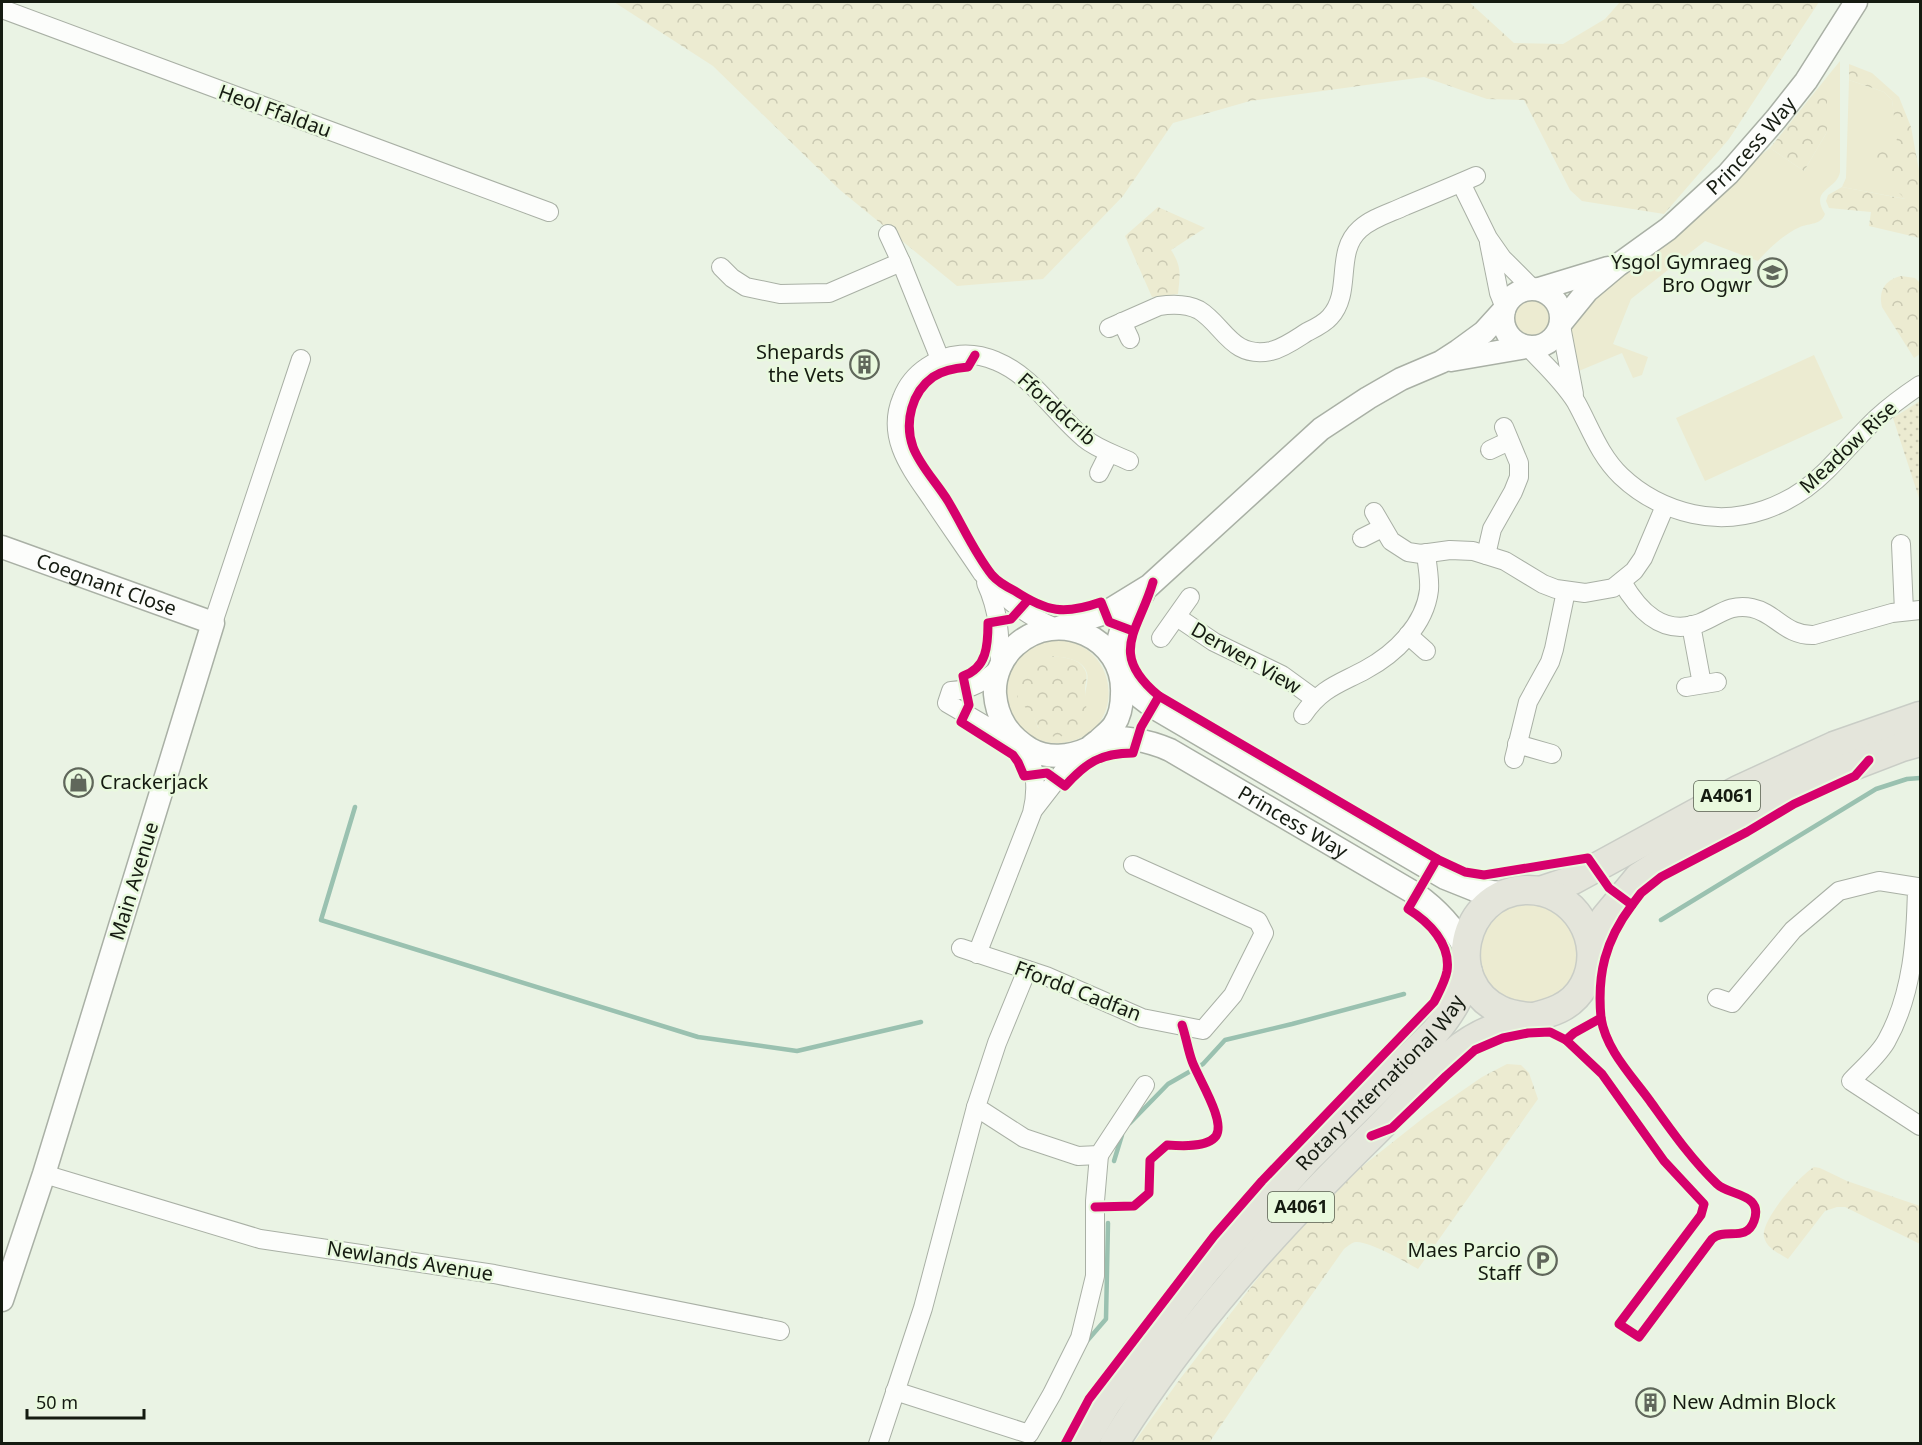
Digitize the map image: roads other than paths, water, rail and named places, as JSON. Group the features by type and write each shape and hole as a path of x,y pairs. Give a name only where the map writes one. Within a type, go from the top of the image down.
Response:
{"main road":[{"name":"A4061","path":"1540,891 1580,876 1738,790 1833,746 1920,716"},
{"name":"A4061","path":"1592,947 1605,918 1639,877 1699,838 1748,812 1824,777 1920,742"},
{"name":"A4061","path":"1524,890 1540,891 1559,898 1575,910 1587,927 1592,947 1590,971 1583,987 1573,1000 1559,1010 1530,1017 1513,1015 1498,1009 1475,987 1466,960 1469,930 1478,915 1491,902 1508,894 1524,890"},
{"name":"Rotary International Way","path":"1082,1443 1107,1404 1208,1268 1307,1159 1435,1032 1459,999 1466,960"},
{"name":"Rotary International Way","path":"1114,1443 1128,1419 1195,1327 1241,1272 1330,1176 1439,1066 1467,1042 1501,1026 1530,1017"}],"street":[{"name":"Princess Way","path":"1441,362 1536,347 1552,340 1561,324 1587,291 1618,265 1668,229 1728,174 1806,81 1856,2"},
{"name":"Heol Ffaldau","path":"2,9 549,212"},
{"path":"1130,339 1115,325 1159,306 1167,305 1185,306 1201,311 1240,347 1260,352 1283,347 1325,321 1335,311 1343,283 1345,253 1360,229 1377,218 1469,179 1488,238 1504,309 1505,329 1517,343 1527,347"},
{"path":"888,234 940,359"},
{"path":"1488,238 1502,258 1536,289 1554,298 1562,314 1561,324"},
{"path":"721,267 746,287 780,294 829,293 901,262"},
{"name":"Princess Way","path":"999,668 1009,651 1024,638 1042,630 1058,628 1105,613 1149,585 1321,429 1401,379 1441,362 1484,332 1516,294 1618,265"},
{"name":"Meadow Rise","path":"1561,324 1575,402"},
{"name":"Meadow Rise","path":"1527,347 1552,371 1575,402 1600,449 1621,476 1650,498 1665,506 1703,516 1739,516 1777,506 1808,487 1876,419 1920,385"},
{"name":"Fforddcrib","path":"1058,628 1042,622 1013,604 982,573 909,465 898,442 896,418 903,394 919,373 940,359 951,355 975,355 999,362 1019,374 1083,437 1109,453 1129,461"},
{"name":"Main Avenue","path":"2,1300 44,1174 213,623 301,359"},
{"path":"1486,555 1492,529 1519,477 1519,464 1507,434 1490,450"},
{"name":"Fforddcrib","path":"1099,473 1109,453"},
{"path":"1362,538 1378,520 1391,541 1414,554 1461,550 1486,555 1505,561 1544,585 1566,591 1594,593 1613,588 1634,571 1643,558 1665,506"},
{"path":"1622,582 1634,601 1654,620 1670,625 1700,623 1725,609 1740,606 1759,610 1794,632 1814,635 1892,613 1912,611 1901,544"},
{"name":"Coegnant Close","path":"2,547 213,623"},
{"name":"Derwen View","path":"1303,715 1315,699 1331,686 1376,663 1408,635 1422,614 1429,592 1426,553"},
{"name":"Fforddcrib","path":"982,573 999,621 999,668"},
{"name":"Princess Way","path":"1092,745 1114,724 1122,707 1123,688 1118,668 1117,644 1121,627 1149,585"},
{"path":"1552,754 1516,752 1528,702 1550,662 1559,634 1566,591"},
{"name":"Derwen View","path":"1161,638 1190,597"},
{"name":"Derwen View","path":"1177,617 1214,642 1282,675 1315,699"},
{"path":"1691,625 1701,684"},
{"name":"Princess Way","path":"1058,628 1081,632 1098,641 1111,654 1118,668 1140,697 1153,707 1403,855 1461,886 1490,893 1508,894"},
{"path":"1408,635 1426,651"},
{"path":"999,668 995,687 996,707 1004,725 1020,743"},
{"path":"999,668 975,686 960,691 951,691 947,703 1020,743"},
{"name":"Princess Way","path":"1020,743 1033,751 1052,756 1068,755 1092,745 1116,739 1157,744 1170,750 1416,894 1441,914 1458,935 1466,960"},
{"name":"Ffordd Cadfan","path":"1020,743 1032,764 1036,785 1032,813"},
{"name":"Ffordd Cadfan","path":"1092,745 1065,769 1032,813 969,951 1046,976 1143,1018 1203,1030 1233,996 1264,933 1258,921 1133,865"},
{"path":"1717,998 1732,1003 1793,930 1839,891 1879,881 1919,886 1913,961 1902,1004 1887,1041 1851,1081 1920,1126"},
{"path":"878,1443 923,1308 976,1107 997,1043 1027,970"},
{"path":"896,1391 1029,1434 1080,1338 1095,1276 1095,1201 1099,1155 1145,1085"},
{"path":"976,1107 1024,1138 1078,1156 1099,1155"},
{"name":"Newlands Avenue","path":"44,1174 260,1239 494,1274 780,1331"}],"waterway":[{"path":"1661,920 1876,789 1907,779 1920,778"},
{"path":"355,807 321,920 698,1037 797,1051 921,1022"},
{"path":"1130,1123 1168,1084 1203,1064 1225,1040 1404,994"},
{"path":"1114,1161 1122,1135"},
{"path":"1087,1341 1106,1319 1108,1223"}],"place":[{"name":"Ysgol Gymraeg Bro Ogwr","path":"1773,273"},
{"name":"Shepards the Vets","path":"865,364"},
{"name":"Crackerjack","path":"79,782"},
{"name":"Maes Parcio Staff","path":"1542,1261"},
{"name":"New Admin Block","path":"1651,1402"}]}
